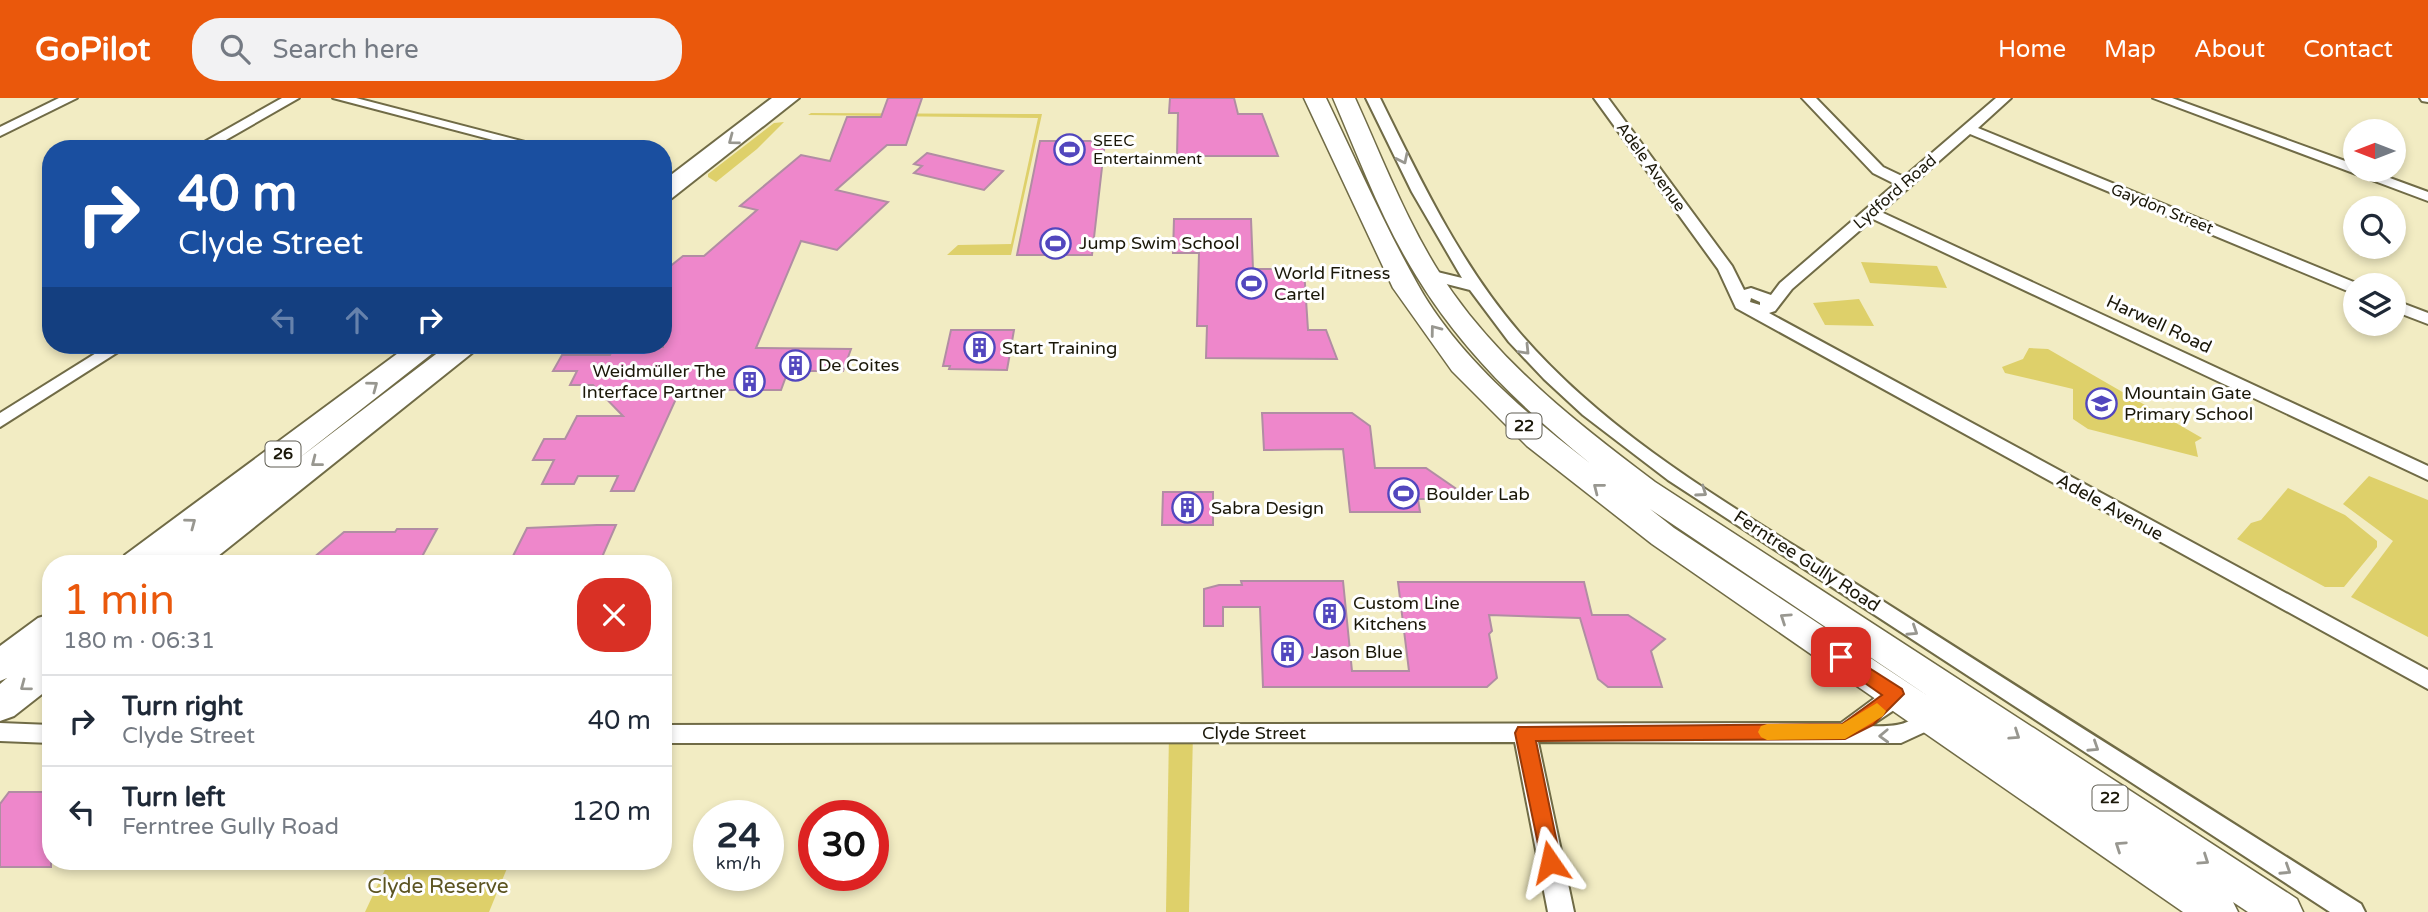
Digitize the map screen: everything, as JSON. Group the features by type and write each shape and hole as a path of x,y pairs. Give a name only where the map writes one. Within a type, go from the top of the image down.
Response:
{"highway":[{"path":"672,176 757,98"},
{"path":"672,178 787,98"},
{"name":"26","path":"149,555 416,354"},
{"name":"26","path":"196,555 455,354"},
{"path":"0,666 42,635"},
{"path":"0,705 42,673"}],"main road":[{"name":"Ferntree Gully Road","path":"1340,102 1429,275 1478,344 1563,427 1644,490 1852,628 2217,912"},
{"name":"Ferntree Gully Road","path":"1340,102 1406,288 1450,349 1485,389 1538,439 1622,506 1895,694 1944,700 2282,912"}],"street":[{"path":"0,132 70,98"},
{"path":"215,140 292,98"},
{"path":"341,98 509,140"},
{"name":"Adele Avenue","path":"1601,98 1726,269 1793,334 2428,680"},
{"path":"1809,98 1878,170 1905,183"},
{"name":"Lydford Road","path":"1757,302 1786,286 2004,98"},
{"path":"2160,98 2428,197"},
{"name":"Ferntree Gully Road","path":"1340,102 1423,200 1473,286 1541,366 1605,422 1716,502 1832,579 2352,912"},
{"name":"Gaydon Street","path":"1969,129 2343,284"},
{"path":"1401,224 1423,200"},
{"name":"Harwell Road","path":"1872,213 2428,474"},
{"path":"1429,275 1473,286"},
{"path":"2406,310 2428,319"},
{"path":"0,421 107,354"},
{"path":"1832,579 1852,628"},
{"path":"1845,732 1866,720 1895,694"},
{"path":"1944,700 2016,697"},
{"name":"Clyde Street","path":"672,734 1845,732 1874,736 1910,734 1944,700"},
{"path":"0,732 42,734"},
{"path":"1525,733 1561,912"}],"green space":[{"path":"1042,114 1011,255 947,255 958,245 1011,244 1038,118 808,115"},
{"path":"784,122 757,149 716,182 708,177 708,174 774,123"},
{"path":"1861,262 1937,266 1947,288 1870,283"},
{"path":"1859,299 1874,326 1825,325 1813,303"},
{"path":"2029,348 2048,349 2202,438 2195,442 2198,457 2088,429 2073,419 2073,389 2005,373 2002,367 2023,359"},
{"path":"2369,476 2428,500 2428,637 2351,597 2393,541 2343,504"},
{"path":"2288,488 2345,515 2377,541 2377,547 2344,587 2325,587 2237,539 2251,523 2261,520"},
{"path":"1169,733 1193,733 1189,912 1166,912"},
{"name":"Clyde Reserve","path":"385,870 506,870 489,912 365,912"}],"building":[{"path":"888,98 922,98 906,145 887,145 836,190 888,202 837,250 801,241 756,348 851,349 843,371 788,371 781,390 680,390 634,491 611,491 618,476 578,476 574,484 542,484 554,460 533,460 544,439 565,439 577,416 623,416 593,385 570,385 577,371 553,371 562,355 672,354 672,265 683,256 704,256 757,210 740,206 801,155 830,161 847,117 881,117"},
{"path":"1170,98 1234,98 1238,114 1262,114 1278,156 1177,156 1178,113 1169,113"},
{"path":"1040,141 1105,141 1092,255 1017,255"},
{"path":"927,153 1003,171 984,190 914,173 922,166 914,164"},
{"path":"1174,219 1251,219 1253,269 1304,269 1308,330 1326,330 1337,359 1206,358 1207,326 1197,326 1199,253 1173,253"},
{"name":"Start Training","path":"951,330 1014,330 1007,370 949,369 950,366 943,366"},
{"path":"1262,413 1352,413 1370,426 1375,468 1426,468 1471,499 1418,499 1420,512 1350,512 1343,449 1264,450"},
{"name":"Sabra Design","path":"1163,492 1213,492 1213,525 1162,525"},
{"path":"616,525 603,555 514,555 527,528"},
{"path":"397,529 437,529 423,555 317,555 344,532 395,532"},
{"path":"1241,581 1343,581 1352,671 1409,671 1398,582 1584,582 1592,615 1628,615 1665,639 1651,651 1662,687 1608,687 1598,679 1580,618 1489,615 1492,631 1489,634 1497,678 1487,687 1263,687 1260,607 1223,607 1223,626 1204,626 1204,589 1219,585 1242,585"},
{"path":"9,792 42,792 42,867 0,867 0,804"}],"slow traffic":[{"path":"1767,732 1845,732 1877,711"}],"place":[{"name":"SEEC Entertainment","path":"1070,150"},
{"name":"Jump Swim School","path":"1056,243"},
{"name":"World Fitness Cartel","path":"1251,283"},
{"name":"Start Training","path":"979,348"},
{"name":"De Coites","path":"795,365"},
{"name":"Weidmüller The Interface Partner","path":"749,381"},
{"name":"Mountain Gate Primary School","path":"2101,403"},
{"name":"Boulder Lab","path":"1403,494"},
{"name":"Sabra Design","path":"1188,508"},
{"name":"Custom Line Kitchens","path":"1330,613"},
{"name":"Jason Blue","path":"1288,652"}],"route":[{"path":"1550,862 1525,733 1845,732 1866,720 1895,694 1841,657"}]}
